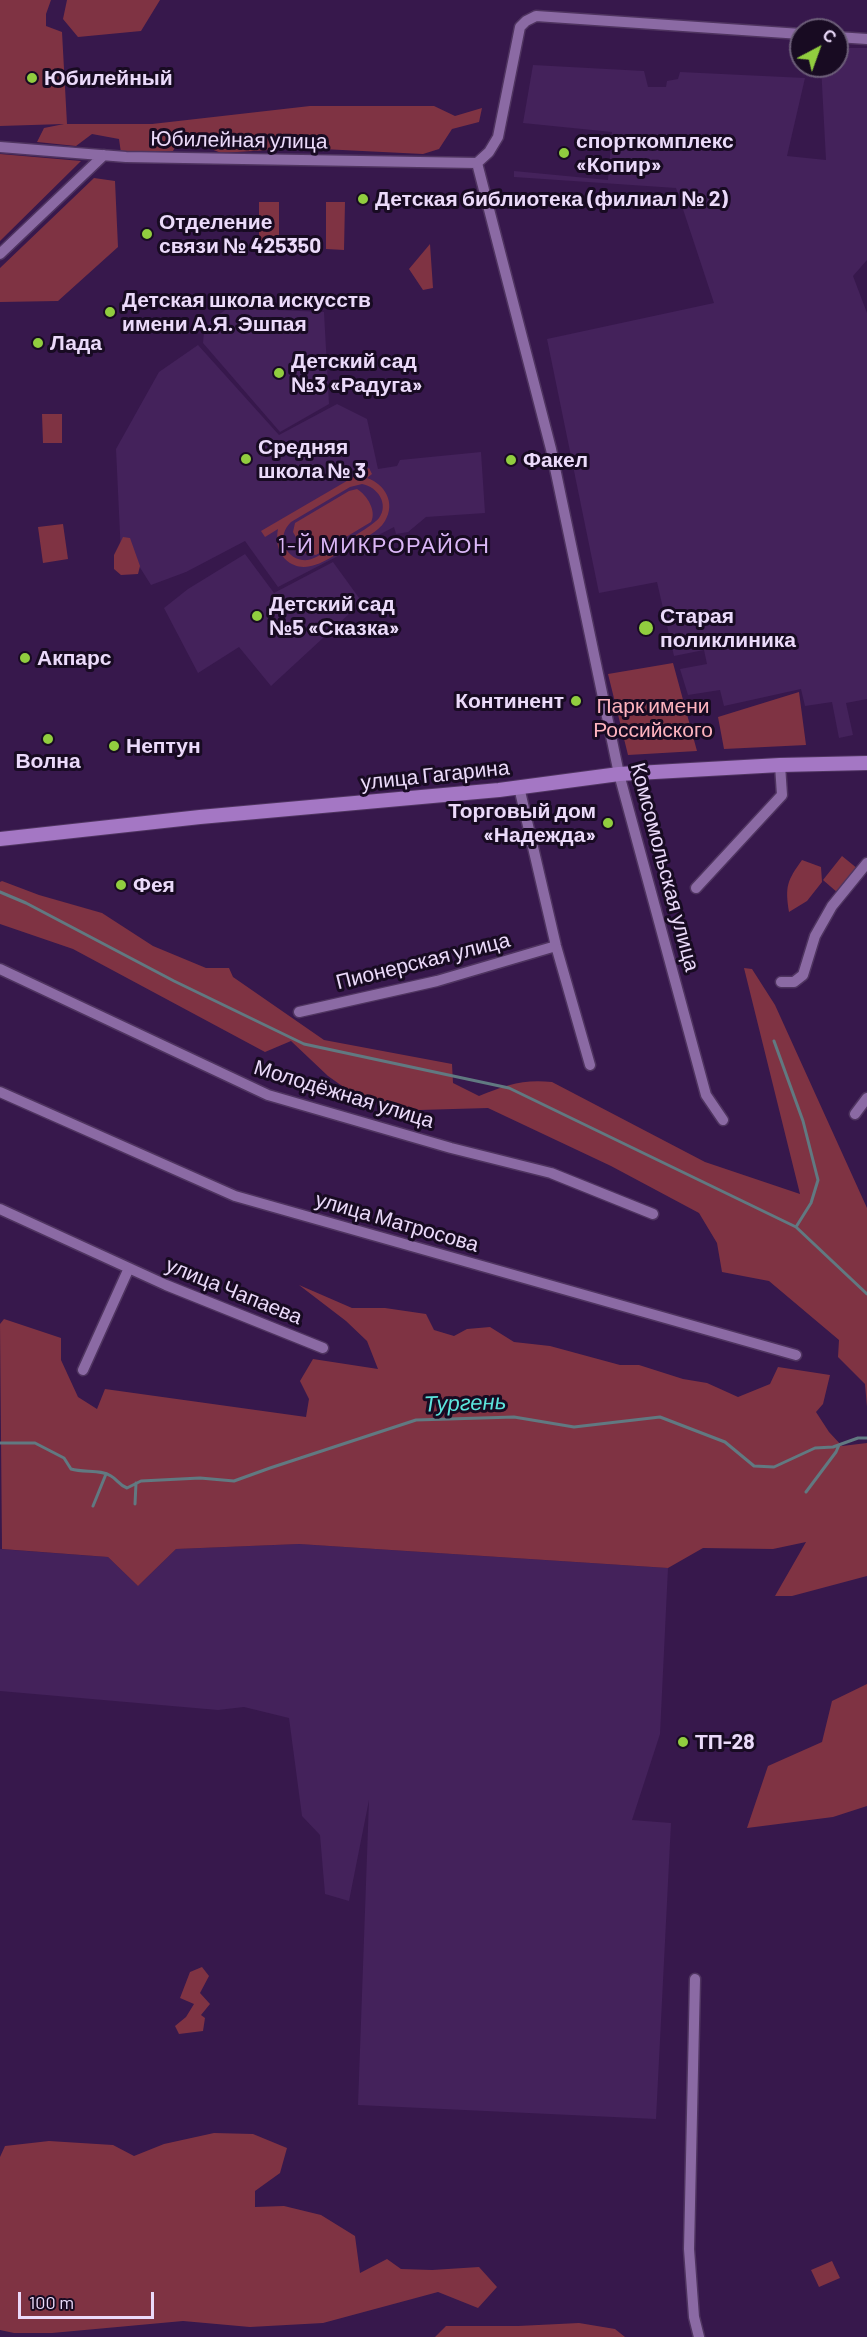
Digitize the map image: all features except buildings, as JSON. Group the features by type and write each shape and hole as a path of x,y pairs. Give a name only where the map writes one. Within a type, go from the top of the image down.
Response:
{"main road":[{"name":"улица Гагарина","path":"3,837 519,788 619,774 780,765 867,763"}],"street":[{"path":"477,163 489,152 498,137 520,27 536,16 789,33"},
{"path":"849,38 867,39"},
{"name":"Юбилейная улица","path":"0,147 104,155 477,163"},
{"path":"0,254 104,155"},
{"name":"Комсомольская улица","path":"477,163 551,449 619,774 706,1095 723,1120"},
{"path":"696,888 782,795 780,765"},
{"path":"519,788 556,946 590,1065"},
{"path":"781,982 794,982 803,975 815,936 832,906 867,863"},
{"name":"Пионерская улица","path":"298,1012 436,981 556,946"},
{"name":"Молодёжная улица","path":"0,969 268,1095 451,1148 551,1173 653,1214"},
{"name":"улица Матросова","path":"0,1092 235,1196 796,1355"},
{"path":"855,1114 867,1098"},
{"name":"улица Чапаева","path":"0,1209 129,1268 323,1348"},
{"path":"83,1370 129,1268"},
{"path":"694,1979 689,2248 694,2317 699,2337"}],"shaded area":[{"path":"849,48 867,48 867,260 853,276 867,313 867,699 846,703 853,735 839,738 832,702 805,706 801,689 724,706 720,690 688,695 680,669 707,664 704,650 674,656 657,582 599,593 547,339 714,303 676,188 514,177 514,171 608,180 612,132 523,123 533,65 644,71 648,87 666,87 667,81 678,79 680,72 805,78 787,156 826,160 822,78 849,78"},
{"name":"Детский сад №3 «Радуга»","path":"228,308 324,312 329,404 280,432 203,343 204,332 210,321"},
{"name":"Средняя школа № 3","path":"198,345 279,435 337,404 367,419 378,469 397,466 400,460 481,452 485,513 426,517 408,532 396,534 394,527 278,587 245,541 186,572 151,585 139,566 121,555 116,449 159,372"},
{"name":"Детский сад №5 «Сказка»","path":"245,554 274,593 333,562 362,602 271,686 239,647 198,673 164,608 188,589"},
{"path":"299,1544 668,1568 660,1734 632,1820 671,1823 656,2119 358,2105 369,1800 349,1901 325,1894 320,1835 302,1816 289,1718 244,1707 218,1710 0,1691 0,1549 108,1557 138,1586 176,1549"}],"green space":[{"path":"0,0 51,0 46,14 46,26 62,32 67,124 152,124 310,106 434,106 455,116 482,108 479,122 452,129 439,149 423,154 302,148 221,153 199,144 178,142 173,151 121,153 119,139 92,134 76,146 37,142 44,128 64,124 0,126"},
{"path":"67,0 160,0 141,31 78,37 63,19"},
{"path":"0,154 81,161 0,241"},
{"path":"94,178 115,181 118,247 58,301 0,302 0,268"},
{"path":"259,202 279,202 279,249 259,249"},
{"path":"326,202 345,202 344,250 326,249"},
{"path":"430,244 433,288 423,290 409,269"},
{"path":"42,414 62,414 62,443 43,443"},
{"path":"369,468 372,474 367,478 384,489 389,501 388,514 378,529 319,564 302,567 293,565 280,552 278,529 265,537 261,531","holes":["362,484 377,492 383,507 382,513 375,522 345,542 308,560 301,560 289,553 283,537 291,522 350,487"]},
{"path":"357,489 372,508 371,522 316,555 305,553 293,532 295,523 349,491"},
{"path":"63,524 68,559 43,563 38,527"},
{"path":"123,537 130,538 140,566 138,574 121,575 114,569 114,555"},
{"name":"Парк имени Российского","path":"673,663 697,751 628,755 608,674"},
{"path":"799,692 806,745 724,749 718,717"},
{"path":"842,856 858,869 838,893 823,880"},
{"path":"802,860 821,867 822,882 807,901 789,912 788,884"},
{"path":"0,882 39,895 102,913 153,946 206,968 229,968 233,977 324,1040 452,1064 453,1083 479,1096 515,1084 532,1081 552,1082 705,1162 800,1194 744,968 752,969 775,1005 867,1208 867,1407 865,1384 838,1357 839,1340 769,1281 722,1272 717,1243 699,1213 611,1166 488,1108 419,1110 352,1093 328,1076 291,1041 265,1052 73,949 0,924"},
{"path":"299,1285 352,1308 385,1308 426,1314 434,1330 454,1336 467,1329 490,1327 514,1342 550,1346 620,1365 639,1365 683,1379 707,1383 738,1397 770,1384 778,1367 830,1375 823,1404 816,1412 829,1432 842,1446 867,1443 867,1576 792,1596 775,1596 806,1542 773,1549 703,1548 668,1568 299,1544 176,1549 138,1586 108,1557 2,1549 0,1324 4,1319 61,1338 61,1360 78,1397 97,1409 105,1389 306,1417 309,1399 300,1381 313,1359 378,1369 367,1341 346,1321"},
{"path":"867,1684 867,1806 833,1817 747,1828 768,1766 822,1742 832,1701"},
{"path":"202,1967 209,1976 200,1993 210,2004 201,2015 205,2018 203,2031 179,2034 175,2026 186,2017 194,2004 180,1998 190,1972"},
{"path":"214,2133 253,2134 287,2148 280,2173 255,2191 255,2207 284,2206 321,2215 355,2236 360,2273 387,2259 401,2269 479,2267 497,2287 478,2308 438,2292 323,2323 250,2327 183,2321 52,2333 14,2333 0,2330 0,2157 5,2146 49,2141 113,2145 134,2156 164,2144"},
{"path":"832,2261 840,2278 819,2287 811,2270"},
{"path":"579,2323 615,2329 625,2337 435,2337 446,2326"}],"waterway":[{"path":"0,892 304,1044 509,1088 796,1227 867,1294"},
{"path":"774,1041 803,1121 818,1180 811,1203 796,1227"},
{"name":"Тургень","path":"0,1443 35,1443 64,1458 71,1469 107,1474 127,1488 141,1481 200,1478 234,1481 416,1420 514,1417 574,1427 660,1417 725,1442 754,1466 774,1467 815,1448 833,1447 858,1438 867,1438"},
{"path":"806,1492 839,1445"},
{"path":"93,1506 106,1474"},
{"path":"135,1504 136,1483"}],"place":[{"name":"Юбилейный","path":"32,78"},
{"name":"спорткомплекс «Копир»","path":"564,153"},
{"name":"Детская библиотека (филиал № 2)","path":"363,199"},
{"name":"Отделение связи № 425350","path":"147,234"},
{"name":"Детская школа искусств имени А.Я. Эшпая","path":"110,312"},
{"name":"Лада","path":"38,343"},
{"name":"Детский сад №3 «Радуга»","path":"279,373"},
{"name":"Средняя школа № 3","path":"246,459"},
{"name":"Факел","path":"511,460"},
{"name":"Детский сад №5 «Сказка»","path":"257,616"},
{"name":"Старая поликлиника","path":"646,628"},
{"name":"Акпарс","path":"25,658"},
{"name":"Континент","path":"576,701"},
{"name":"Волна","path":"48,739"},
{"name":"Нептун","path":"114,746"},
{"name":"Торговый дом «Надежда»","path":"608,823"},
{"name":"Фея","path":"121,885"},
{"name":"ТП-28","path":"683,1742"}],"district":[{"name":"1-Й МИКРОРАЙОН","path":"384,546"}]}
